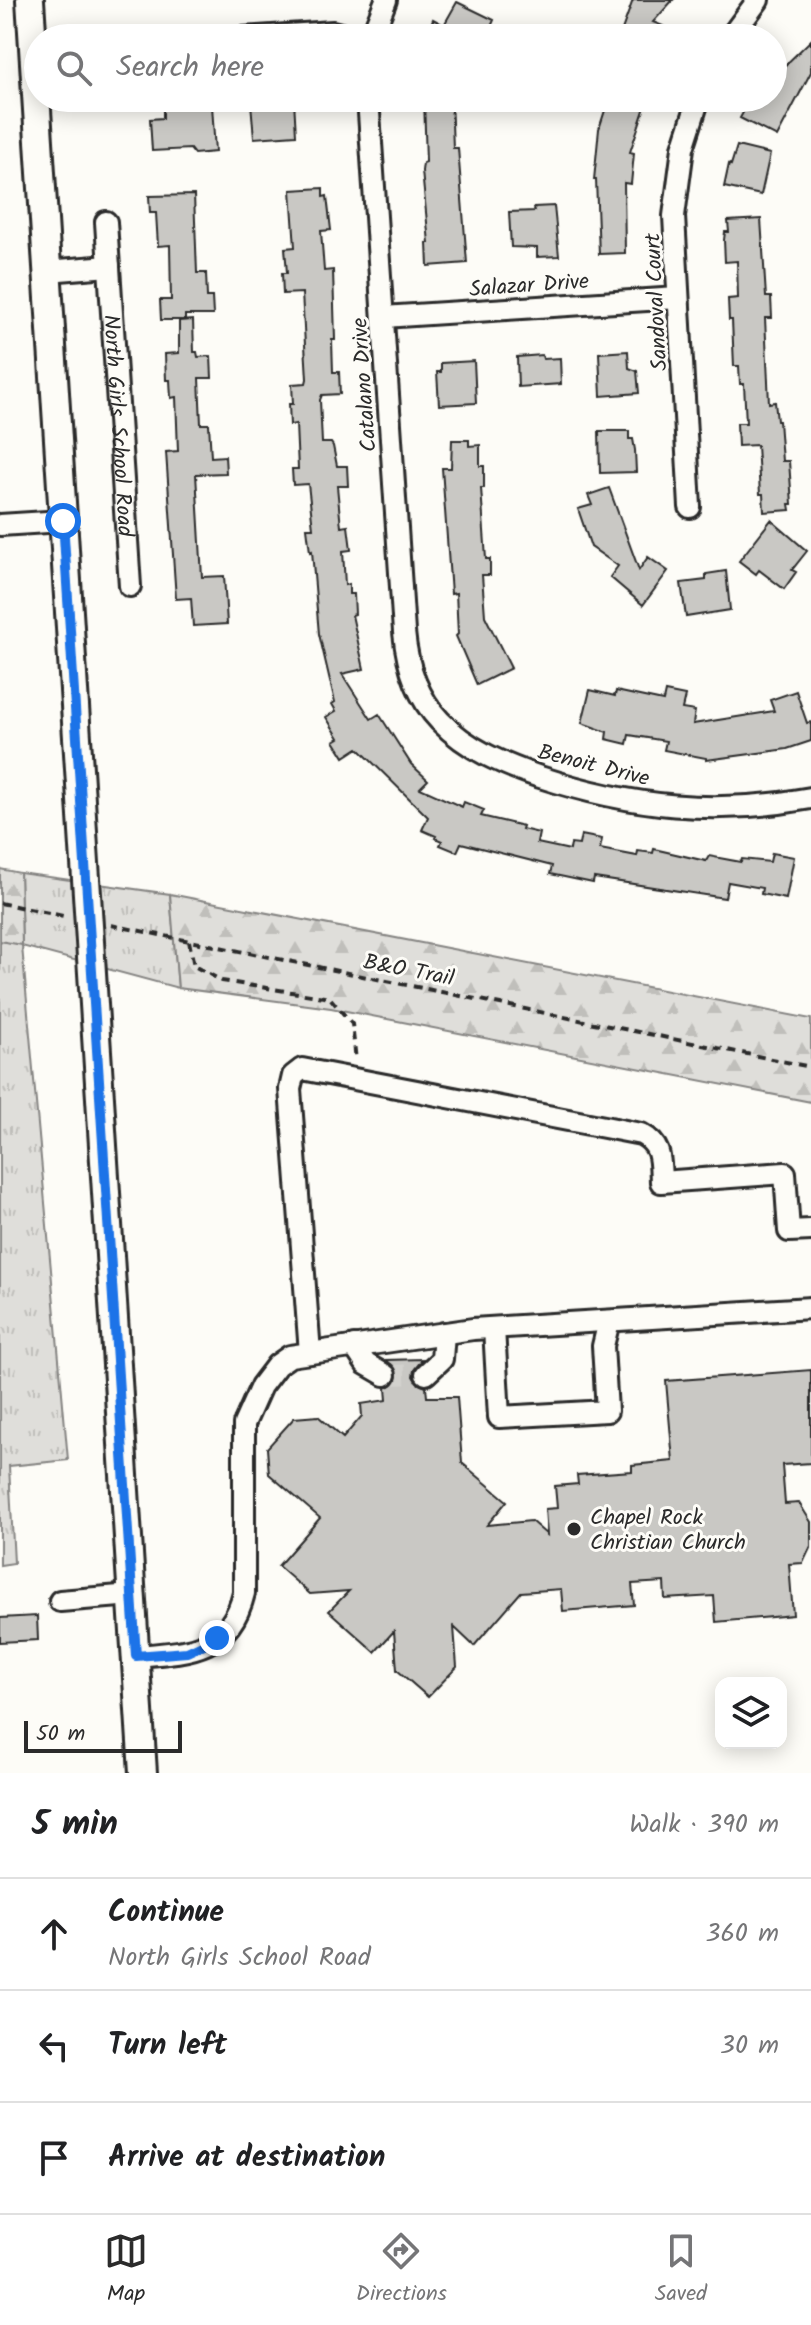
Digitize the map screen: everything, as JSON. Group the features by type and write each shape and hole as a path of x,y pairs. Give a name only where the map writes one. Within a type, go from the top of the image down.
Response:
{"main road":[{"path":"30,0 33,24"},
{"path":"39,112 143,1773"}],"street":[{"path":"375,24 386,0"},
{"path":"740,24 758,0"},
{"name":"Catalano Drive","path":"369,112 404,632 410,668"},
{"name":"Sandoval Court","path":"690,507 674,227 675,197 683,148 695,112"},
{"name":"North Girls School Road","path":"106,222 130,586"},
{"path":"47,271 109,266"},
{"name":"Salazar Drive","path":"383,317 678,298"},
{"path":"0,525 63,521"},
{"name":"Benoit Drive","path":"410,668 422,696 438,719 472,749 506,765 570,787 645,803 696,808 753,807 811,798"},
{"path":"310,1353 290,1089 293,1076 302,1069 641,1134 652,1140 659,1149 661,1182 785,1173 789,1231 811,1230"},
{"path":"136,1656 187,1652 204,1646 235,1620 244,1593 244,1424 261,1386 277,1365 290,1356 494,1328 811,1308"},
{"path":"494,1328 499,1417 595,1412 607,1411 603,1346 609,1321"},
{"path":"426,1374 442,1359 444,1333"},
{"path":"354,1346 366,1364 385,1375"},
{"path":"60,1601 132,1595"}],"path":[{"name":"B&O Trail","path":"0,903 811,1067"},
{"path":"189,941 194,966 222,981 330,998 352,1024 357,1067"}],"green space":[{"path":"0,869 20,873 22,945 0,941"},
{"path":"20,873 170,894 178,988 22,946 68,1460 9,1466 14,1563 0,1565 0,941 22,944"},
{"path":"170,894 811,1019 811,1102 331,1008 178,988"}],"building":[{"path":"633,0 673,0 653,22 658,24 624,24"},
{"path":"457,2 494,20 492,24 445,24"},
{"path":"811,40 811,72 777,137 740,118 743,112 787,112 787,63"},
{"path":"163,112 212,112 215,152 194,154 190,149 152,151 150,119 163,118"},
{"path":"252,112 295,112 296,135 254,138"},
{"path":"424,112 452,112 453,148 458,148 467,263 428,266 429,243 422,171 426,162"},
{"path":"604,112 643,112 630,152 634,153 631,184 624,183 625,253 599,254 594,180 599,129"},
{"path":"737,146 770,154 761,195 724,187"},
{"path":"323,188 323,197 327,196 331,230 321,231 324,271 333,270 333,372 339,372 340,394 322,395 320,400 322,443 333,446 337,466 347,466 348,486 337,486 341,527 348,526 351,550 343,551 345,585 349,584 349,594 354,594 355,614 352,615 364,669 342,674 371,719 379,714 411,764 428,780 420,788 462,807 464,802 484,810 481,816 539,833 537,843 570,850 571,844 579,845 581,835 602,839 600,849 637,856 638,851 653,853 654,849 706,861 709,856 741,862 742,859 770,862 772,853 794,857 786,899 761,894 762,888 728,882 725,898 594,878 593,883 550,874 552,866 461,843 457,852 440,845 442,841 436,836 422,830 428,817 358,748 344,757 334,741 339,738 326,717 336,711 319,634 307,528 313,528 308,484 293,485 292,469 298,469 296,424 290,425 289,404 293,404 292,384 306,383 307,379 302,293 283,294 282,273 287,273 285,248 295,247 291,190"},
{"path":"194,195 197,273 206,273 207,297 212,297 213,315 185,315 185,320 161,320 160,300 171,300 170,245 158,246 156,213 150,213 149,196"},
{"path":"554,206 559,256 537,257 537,248 511,247 509,212 535,211 534,207"},
{"path":"761,219 766,297 771,297 772,318 765,318 769,403 775,402 782,461 789,461 792,504 789,504 790,510 764,512 757,445 738,446 737,423 746,423 744,384 740,384 739,366 734,366 728,299 738,298 737,261 725,262 724,240 725,232 729,232 728,221"},
{"path":"193,320 194,352 198,357 211,356 212,378 199,378 201,424 209,424 211,457 225,456 226,473 196,474 202,577 224,576 227,624 193,626 191,598 176,599 166,452 178,451 176,397 171,398 170,380 166,380 165,354 179,353 179,321"},
{"path":"628,351 629,368 637,371 639,393 601,396 599,353"},
{"path":"542,355 543,359 560,358 561,384 518,387 517,357"},
{"path":"474,361 476,403 439,405 437,372 441,372 441,363"},
{"path":"599,431 629,431 629,439 633,439 635,450 636,472 600,473"},
{"path":"452,440 469,440 469,446 480,445 480,466 484,466 484,488 481,488 486,559 490,559 490,575 482,575 485,616 511,668 477,685 456,636 456,593 451,594 442,468 451,468"},
{"path":"609,488 639,570 648,557 668,571 643,605 610,577 618,566 591,547 578,509 592,505 588,495"},
{"path":"771,520 807,551 792,570 796,572 784,589 759,570 756,574 739,561"},
{"path":"726,571 730,610 686,617 681,583 706,580 706,574"},
{"path":"590,690 615,696 616,691 663,701 665,692 685,696 682,709 695,711 693,724 774,711 770,700 796,691 807,723 811,722 811,741 787,749 706,760 664,750 666,741 629,735 627,744 606,739 607,732 582,723"},
{"name":"Chapel Rock Christian Church","path":"423,1359 413,1376 417,1383 426,1387 427,1397 457,1397 462,1463 507,1501 487,1525 531,1521 547,1535 545,1509 557,1508 555,1486 578,1484 577,1475 632,1471 632,1465 673,1461 666,1381 811,1370 811,1463 782,1465 785,1504 799,1503 811,1522 811,1546 803,1563 789,1564 793,1615 716,1622 714,1596 665,1599 664,1582 632,1584 634,1605 563,1611 561,1589 521,1592 474,1646 454,1627 457,1667 428,1697 397,1670 394,1631 375,1652 329,1611 349,1591 310,1594 278,1566 320,1518 269,1474 267,1448 294,1418 318,1416 343,1438 362,1416 361,1404 387,1400 386,1388 396,1382 398,1374 386,1360"},
{"path":"37,1616 38,1640 0,1642 0,1618"}],"tunnel":[{"path":"385,1375 426,1374"}],"place":[{"name":"Chapel Rock Christian Church","path":"574,1529"}],"route":[{"path":"63,521 136,1656 187,1652 217,1638"}]}
